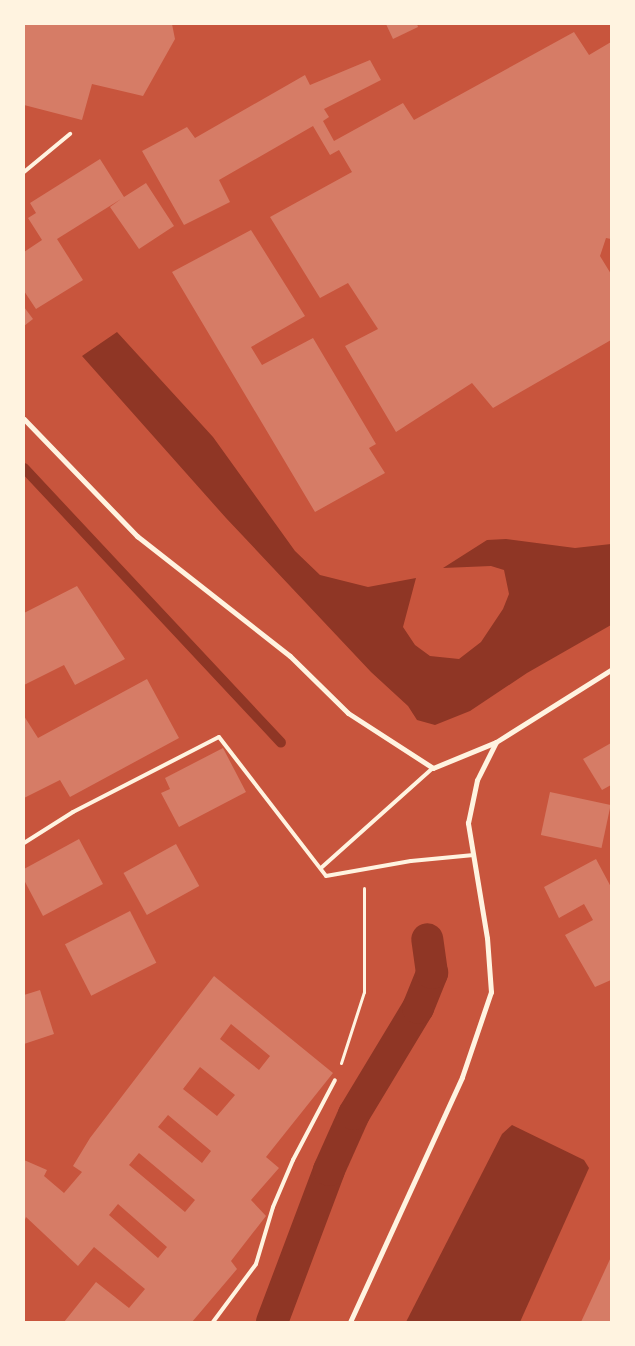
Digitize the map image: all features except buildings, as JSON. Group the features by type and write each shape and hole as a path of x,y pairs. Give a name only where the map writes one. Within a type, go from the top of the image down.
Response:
{"street":[{"path":"24,419 137,536 290,656 348,713 433,768 496,742 611,670"},
{"path":"350,1322 462,1077 490,992 487,938 475,855 468,823 477,780 496,742"}],"lane":[{"path":"24,172 70,134"},
{"path":"24,843 73,812 219,737 250,774 286,827 326,876 475,855"},
{"path":"321,868 433,768"},
{"path":"213,1322 256,1264 273,1207 289,1168 335,1080"}],"path":[{"path":"335,1080 364,992 364,870"}],"shaded area":[{"path":"117,332 213,437 295,551 320,575 368,587 416,578 403,627 415,645 430,656 459,659 481,642 503,609 509,594 504,570 491,566 443,568 487,540 506,539 575,548 611,544 611,625 527,673 470,711 435,725 417,720 408,706 371,672 226,518 82,356"},
{"path":"512,1125 584,1160 589,1168 520,1322 406,1322 502,1134"}],"waterway":[{"path":"24,468 281,743"},
{"path":"272,1322 329,1170 354,1114 418,1008 432,973 427,939"}]}
